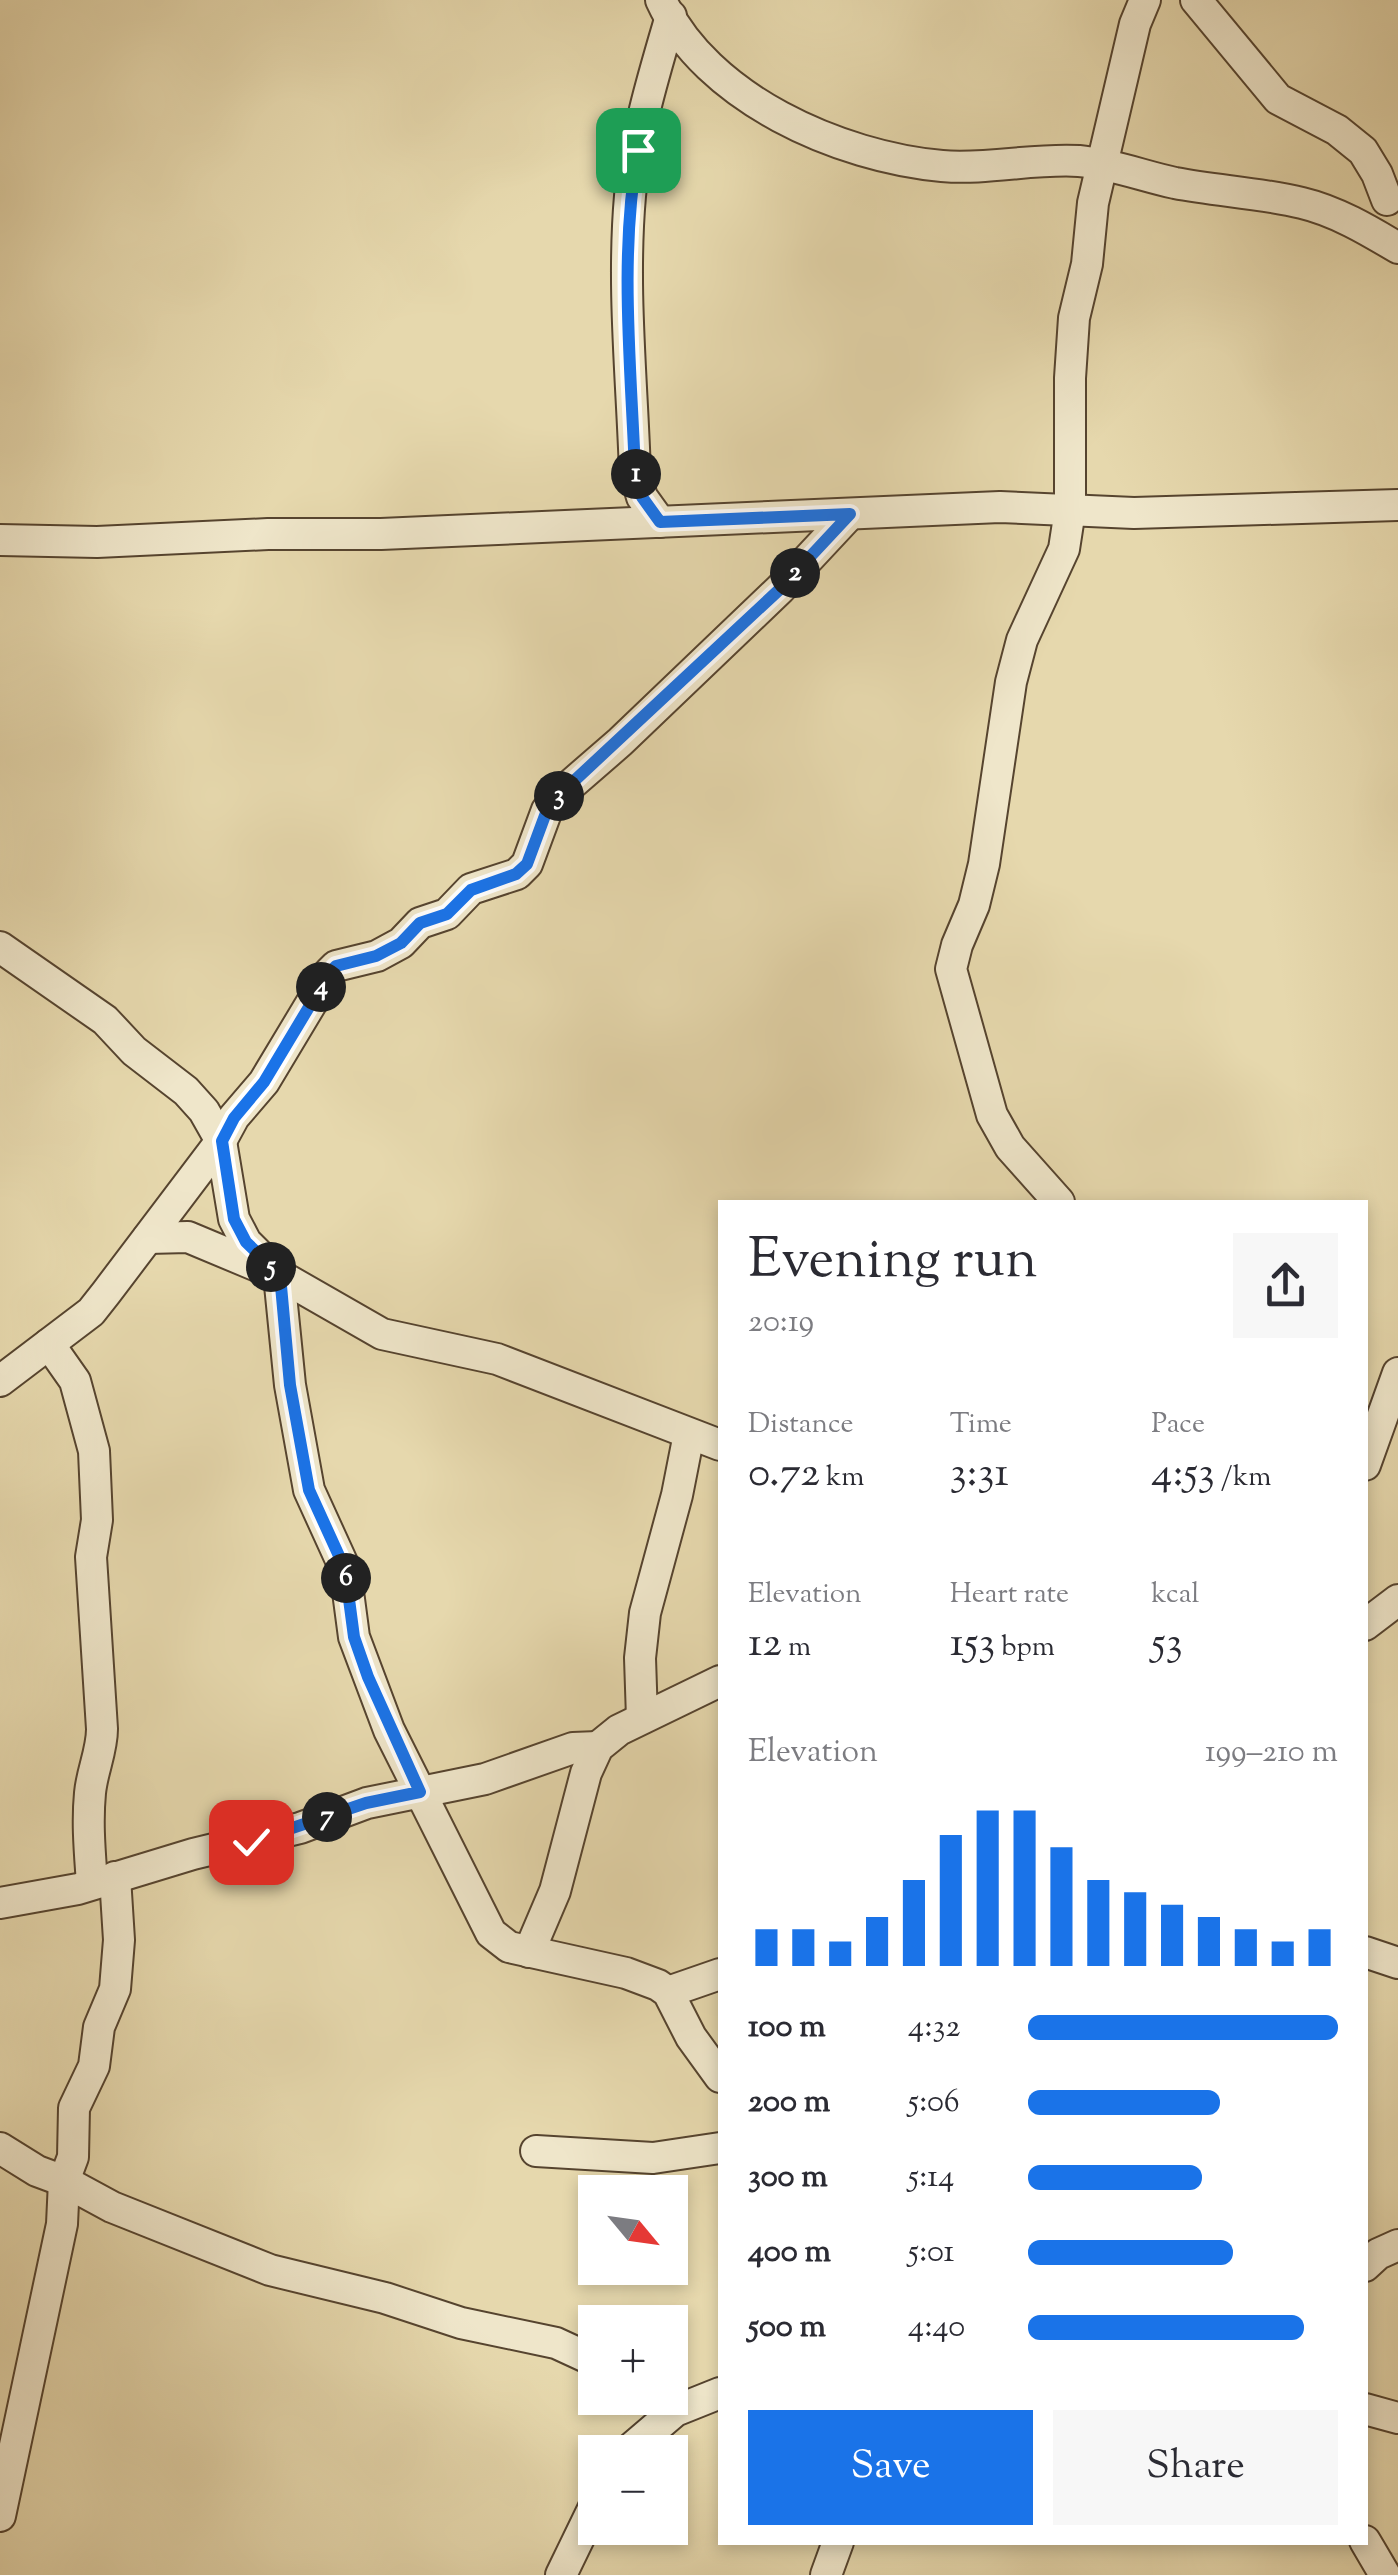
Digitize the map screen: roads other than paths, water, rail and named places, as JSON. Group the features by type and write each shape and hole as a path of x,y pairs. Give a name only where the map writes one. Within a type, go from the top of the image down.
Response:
{"street":[{"path":"1057,1200 1010,1147 992,1115 951,969 984,864 1022,640 1064,549 1070,510 1072,338 1094,204 1135,24 1145,0"},
{"path":"1196,0 1278,99 1337,130 1363,151 1392,192 1368,230"},
{"path":"666,8 701,58 733,89 834,144 884,158 945,167 1076,161 1103,165 1175,183 1305,203 1368,230 1398,248"},
{"path":"660,522 642,497 635,472 628,258 630,194 666,8"},
{"path":"0,540 97,542 1000,507 1134,512 1398,504"},
{"path":"0,1380 91,1312 264,1082 330,972 336,966 376,956 401,943 420,923 447,914 471,890 516,874 527,864 547,810 559,795 780,589 850,514"},
{"path":"0,947 105,1020 134,1051 186,1091 222,1141 234,1219 246,1242 280,1275 290,1385 309,1490 345,1569 354,1637 420,1792 490,1934 509,1947 626,1973 668,1992 691,2038 718,2074"},
{"path":"148,1238 188,1237 280,1275 382,1334 497,1359 718,1444"},
{"path":"0,2174 51,2176 74,2157 74,2108 94,2066 99,2027 115,1989 120,1940 88,1824 90,1788 102,1744 91,1556 96,1520 94,1450 75,1381 48,1344"},
{"path":"1368,1457 1398,1373"},
{"path":"642,1718 640,1658 645,1613 689,1434"},
{"path":"1368,1623 1398,1600"},
{"path":"0,1903 284,1832 366,1803 486,1779 573,1748 598,1747 642,1718 718,1681"},
{"path":"529,1952 554,1891 586,1773 598,1747"},
{"path":"1368,1953 1398,1963"},
{"path":"668,1992 718,1975"},
{"path":"0,2148 112,2207 270,2270 385,2298 462,2323 556,2342 578,2352"},
{"path":"536,2151 652,2158 718,2148"},
{"path":"0,2516 62,2224 51,2176"},
{"path":"1368,2263 1398,2245"},
{"path":"688,2399 718,2393"},
{"path":"1368,2410 1398,2418"},
{"path":"640,2435 656,2415"},
{"path":"561,2575 578,2540"},
{"path":"826,2575 837,2545"},
{"path":"1367,2545 1385,2575"}]}
